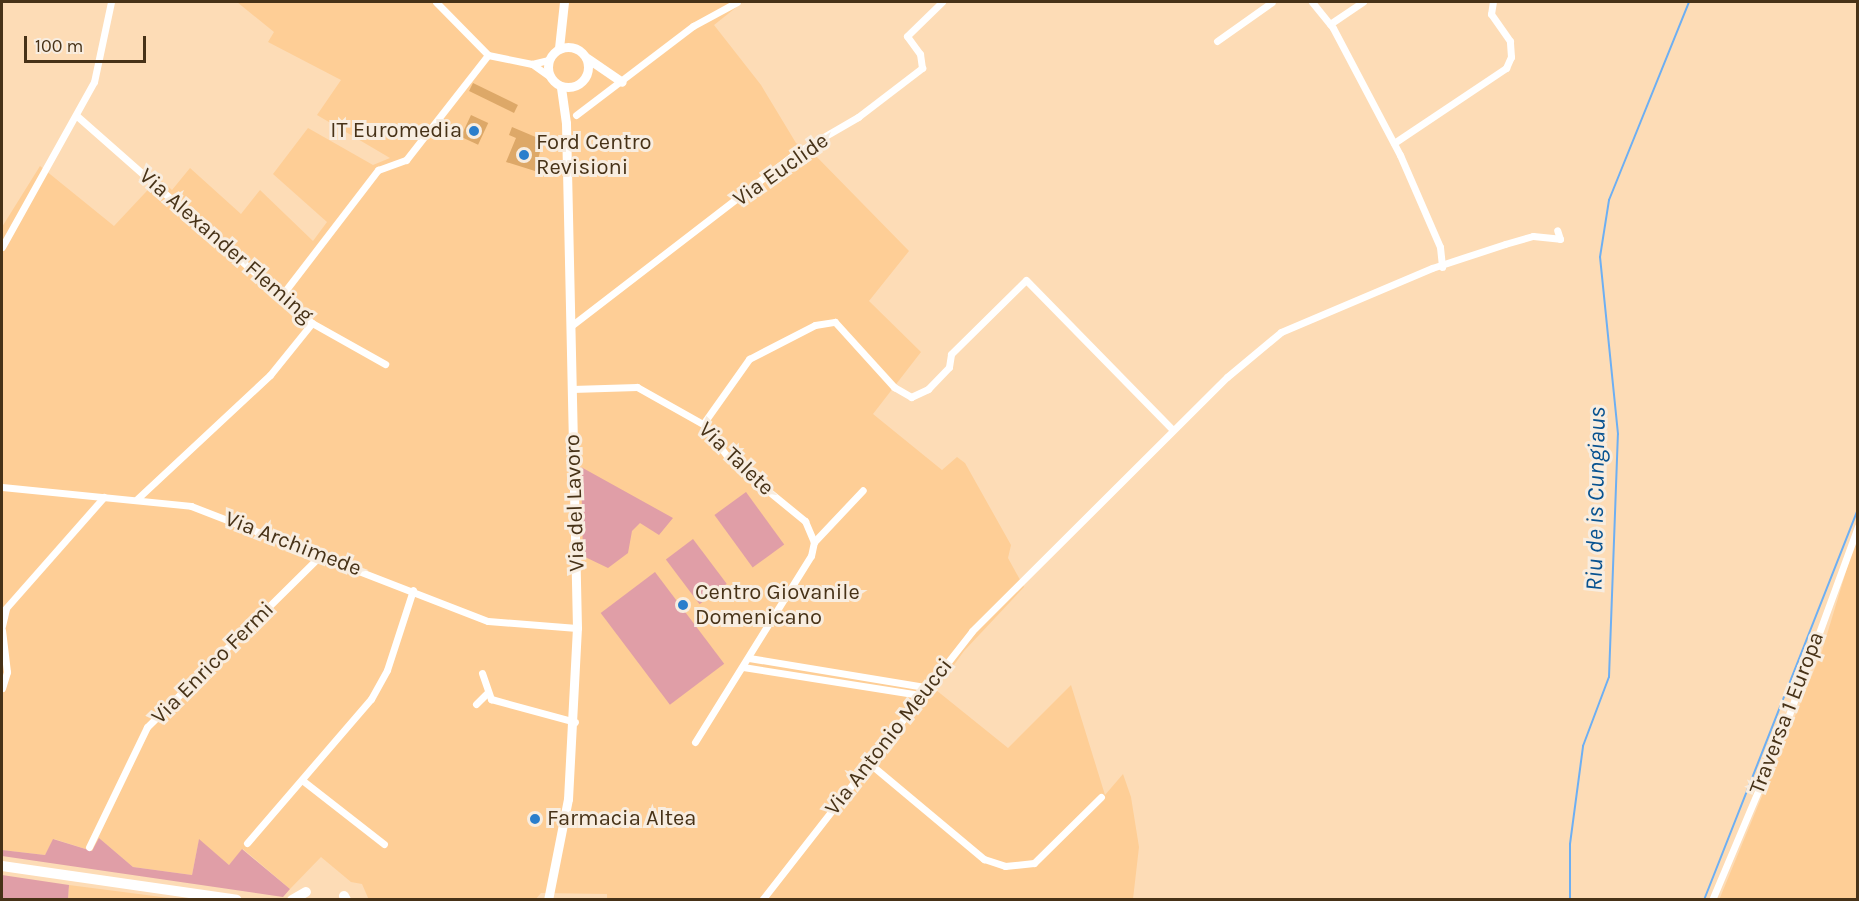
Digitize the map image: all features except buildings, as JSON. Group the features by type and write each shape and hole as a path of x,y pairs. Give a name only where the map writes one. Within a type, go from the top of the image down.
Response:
{"main road":[{"path":"564,2 564,27 559,48 548,60 549,75 561,86 566,104"},
{"path":"564,27 575,47 586,58 622,82"},
{"path":"559,48 575,47"},
{"path":"583,80 586,58"},
{"path":"561,86 573,86 583,80 602,77 622,82"},
{"path":"566,104 573,86"},
{"name":"Via del Lavoro","path":"548,900 568,799 575,722 577,628 566,104"},
{"path":"2,866 200,897 237,900"},
{"path":"292,900 306,891"}],"street":[{"path":"2,247 94,82 111,2"},
{"path":"436,2 488,55 532,64 549,75"},
{"path":"576,115 693,26 737,2"},
{"name":"Via Euclide","path":"571,326 796,153 858,117 922,68 920,54 907,36 942,2"},
{"path":"1217,41 1272,2"},
{"path":"1312,2 1330,24 1394,143 1440,247 1442,267"},
{"path":"1330,24 1363,2"},
{"path":"1394,143 1506,68 1512,57 1510,41 1491,14 1493,2"},
{"path":"282,295 378,170 406,160 488,55"},
{"path":"532,64 548,60"},
{"name":"Via Alexander Fleming","path":"77,116 312,323 385,364"},
{"name":"Via Antonio Meucci","path":"762,900 925,687 972,631 1023,582 1172,428 1281,332 1442,267 1533,236 1560,239 1557,230"},
{"path":"704,424 749,359 815,325 835,322 894,387 911,397 928,389 949,367 951,354 1026,280 1172,428"},
{"path":"137,500 270,375 312,323"},
{"name":"Via Talete","path":"572,389 638,387 704,424 730,460 805,521 814,542"},
{"name":"Via Archimede","path":"2,487 191,506 489,621 577,628"},
{"path":"695,742 812,556 814,542 863,490"},
{"path":"2,688 7,672 2,628 6,608 104,497"},
{"name":"Traversa 1 Europa","path":"1712,900 1782,734 1857,526"},
{"name":"Via Enrico Fermi","path":"89,847 147,728 321,555"},
{"path":"247,843 371,699 387,669 413,590"},
{"path":"749,658 925,687"},
{"path":"743,667 920,695"},
{"path":"832,681 834,672"},
{"path":"482,673 487,693 502,705 575,722"},
{"path":"476,704 487,693"},
{"path":"869,763 984,859 1005,866 1034,863 1101,797"},
{"path":"302,780 384,844"}],"shaded area":[{"path":"237,2 743,2 714,25 761,85 796,143 811,151 909,251 869,301 921,352 873,414 942,470 957,457 965,463 1011,545 1008,558 1024,587 964,651 936,690 1008,748 1071,685 1105,795 1123,774 1131,797 1139,847 1133,899 607,900 607,894 541,893 535,900 369,900 362,884 351,882 321,857 290,889 243,849 229,865 199,840 192,875 133,867 100,839 92,851 54,839 45,855 2,850 2,227 40,166 114,226 159,178 172,190 190,168 241,214 260,190 313,241 327,222 273,174 308,128 373,165 390,158 317,115 341,80 268,42 274,32"},
{"path":"581,467 673,518 659,535 640,523 632,531 628,553 608,568 583,556"},
{"path":"746,492 784,545 753,568 714,515"},
{"path":"1857,535 1857,899 1719,900 1822,651"},
{"path":"693,539 727,584 700,604 666,559"},
{"path":"655,572 724,664 670,705 601,613"},
{"path":"99,838 133,867 192,875 199,839 229,865 242,849 290,889 283,897 2,856 2,850 45,855 53,839 92,851"},
{"path":"2,875 69,885 68,899 2,899"},
{"path":"69,885 177,899 68,899"}],"waterway":[{"name":"Riu de is Cungiaus","path":"1570,900 1570,844 1583,746 1609,677 1618,434 1600,257 1609,200 1689,2"},
{"path":"1704,900 1858,510"}],"place":[{"name":"IT Euromedia","path":"474,131"},
{"name":"Ford Centro Revisioni","path":"524,155"},
{"name":"Centro Giovanile Domenicano","path":"683,605"},
{"name":"Farmacia Altea","path":"535,819"}]}
